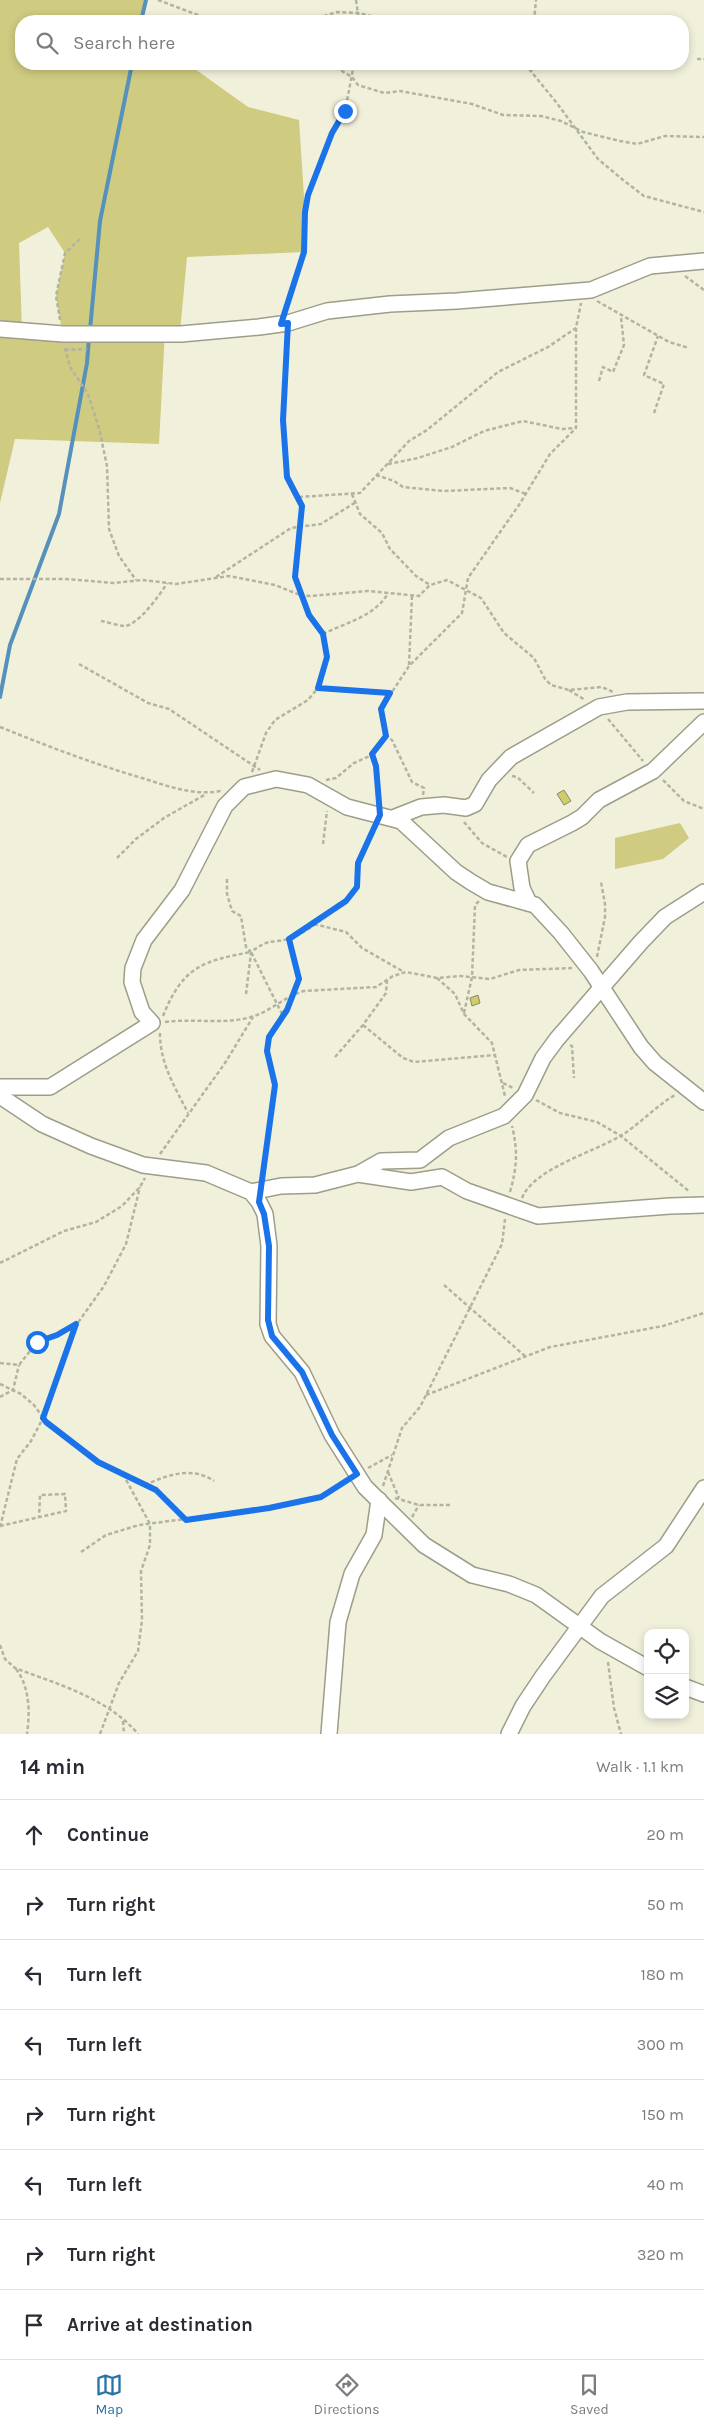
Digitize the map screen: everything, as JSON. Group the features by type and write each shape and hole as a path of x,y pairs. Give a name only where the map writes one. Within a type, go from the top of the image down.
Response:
{"street":[{"path":"0,329 63,334 181,334 285,323 327,311 390,304 466,301 591,290 650,266 704,261"},
{"path":"387,816 421,807 444,806 466,808 476,804 497,770 511,757 599,707 626,702 704,701"},
{"path":"530,903 522,888 518,861 528,845 572,823 582,817 599,800 653,772 704,722"},
{"path":"0,1087 50,1087 156,1023 142,1012 132,982 133,968 144,940 182,890 226,806 244,787 276,779 308,785 347,807 401,821 413,830 456,872 488,892 535,905 594,968 602,987 641,1047 655,1063 704,1102"},
{"path":"0,1096 42,1124 91,1146 143,1165 206,1173 255,1191 281,1186 315,1185 358,1174 381,1161 420,1160 450,1138 504,1116 509,1112 525,1095 543,1058 557,1039 602,987 665,917 704,892"},
{"path":"358,1174 412,1182 442,1177 467,1191 512,1208 538,1216 549,1217 700,1202"},
{"path":"255,1191 264,1214 269,1246 268,1324 272,1336 302,1372 332,1435 365,1487 424,1546 472,1576 509,1584 536,1595 606,1645 644,1666"},
{"path":"509,1734 528,1699 602,1596 666,1546 704,1488"},
{"path":"328,1734 338,1622 352,1574 374,1535 379,1500"},
{"path":"689,1688 704,1694"}],"path":[{"path":"158,0 198,15"},
{"path":"356,0 359,13"},
{"path":"535,15 536,0"},
{"path":"327,15 337,12 367,15"},
{"path":"697,59 704,59"},
{"path":"340,70 352,77 358,85 384,93 400,91 472,104 503,115 541,116 562,121 583,132 637,144 665,136 704,137"},
{"path":"244,787 255,767 266,733 274,720 308,700 318,688 327,657 323,634 309,615 300,595 295,577 302,506 287,477 283,420 285,323 304,252 305,212 308,195 332,133 345,111 353,70"},
{"path":"529,70 556,102 598,159 644,196 704,212"},
{"path":"80,239 65,253 56,296 70,367 88,394 99,428 107,466 109,529 119,556 136,580"},
{"path":"421,807 424,788 412,782 392,740 386,736 381,709 409,666 462,613 468,578 526,494 550,454 576,428 576,328 580,305 591,290 596,301 621,317 669,342 689,348"},
{"path":"599,381 603,367 613,372 624,345 621,317"},
{"path":"299,497 360,493 409,442 428,430 498,372 548,347 576,328"},
{"path":"654,413 664,384 644,375 658,336"},
{"path":"387,464 418,458 452,447 484,431 523,421 562,429 576,428"},
{"path":"376,475 394,481 403,487 444,491 510,488 526,494"},
{"path":"352,494 360,514 382,532 390,549 416,576 430,585"},
{"path":"213,578 291,528 321,524 356,502"},
{"path":"0,579 66,579 114,583 136,580 176,584 229,576 275,585 300,595 310,596 349,591 419,596 430,585 447,580 481,598 504,633 534,658 545,678 552,685 568,690 599,707 628,746 653,772 684,801 704,809"},
{"path":"101,621 124,626 132,624 158,598 167,583"},
{"path":"323,634 372,611 382,603 388,593"},
{"path":"409,666 412,596"},
{"path":"79,664 148,703 169,709 276,779"},
{"path":"568,690 602,687 610,690 626,702"},
{"path":"318,688 390,693"},
{"path":"0,727 114,770 184,791 207,794"},
{"path":"308,785 336,778 354,763 372,754 386,736"},
{"path":"188,1113 166,1072 156,1023 179,986 195,968 211,960 252,952 265,942 289,939 314,924 353,893 357,887 358,863 387,816 372,754"},
{"path":"497,770 517,777 534,793"},
{"path":"117,858 164,818 207,794 222,791"},
{"path":"323,844 329,797"},
{"path":"455,808 470,831 482,844 518,861"},
{"path":"226,879 227,894 232,911 241,916 244,923 246,947 252,952 283,1016"},
{"path":"314,924 346,932 362,948 406,972 437,978 460,976 490,979 520,970 565,967 594,968 605,917 601,882"},
{"path":"464,1014 472,977 475,905 488,892"},
{"path":"255,1191 275,1085 267,1051 269,1037 283,1016 299,979 289,939"},
{"path":"246,994 252,952"},
{"path":"156,1023 177,1020 218,1022 253,1017 292,994 304,991 376,986 406,972"},
{"path":"437,978 455,994 464,1014 492,1043 516,1140 517,1168 512,1208 502,1244 420,1407 402,1428 379,1500 399,1498 418,1505 450,1505"},
{"path":"335,1057 386,993 387,980"},
{"path":"363,1024 402,1058 414,1062 495,1055"},
{"path":"557,1039 572,1046 574,1078"},
{"path":"501,1082 560,1113 597,1122 621,1136 700,1202"},
{"path":"512,1208 526,1189 533,1183 552,1170 621,1136 667,1100 687,1088"},
{"path":"39,1518 40,1495 65,1494 66,1512 39,1518 0,1526 17,1459 31,1441 43,1418 76,1324 104,1286 126,1244 140,1187"},
{"path":"444,1285 526,1357"},
{"path":"426,1395 550,1347 663,1326 704,1313"},
{"path":"0,1397 13,1390 19,1365 37,1342 57,1335 76,1324"},
{"path":"0,1363 19,1365"},
{"path":"0,1384 22,1394 34,1405 43,1418 76,1447 124,1476 156,1490 186,1520"},
{"path":"81,1552 106,1535 139,1525 269,1508 321,1497 393,1454"},
{"path":"388,1471 399,1498"},
{"path":"145,1486 168,1476 202,1473 214,1481"},
{"path":"100,1734 111,1710 119,1683 138,1651 142,1620 141,1571 150,1545 150,1524 124,1476"},
{"path":"0,1645 5,1658 22,1677 30,1714 27,1734"},
{"path":"606,1645 614,1708 621,1734"},
{"path":"15,1668 93,1699 111,1710 138,1734"},
{"path":"123,1720 124,1734"}],"shaded area":[{"path":"0,0 146,0 142,15 15,15 15,70 196,70 248,107 299,120 305,212 304,252 187,257 180,332 165,332 159,444 15,439 0,503","holes":["48,227 65,253 56,296 62,331 22,331 19,243"]},
{"path":"680,823 689,838 663,859 615,869 615,838"}],"building":[{"path":"564,790 571,801 564,805 557,794"},
{"path":"478,995 480,1003 472,1006 470,998"}],"waterway":[{"path":"142,15 146,0"},
{"path":"90,330 100,221 131,70"},
{"path":"0,697 10,645 59,514 87,363 89,337"}],"route":[{"path":"37,1342 57,1335 76,1324 43,1418 46,1422 76,1447 98,1462 156,1490 186,1520 269,1508 321,1497 357,1474 332,1435 302,1372 272,1336 268,1324 269,1246 264,1214 259,1202 275,1085 267,1051 269,1037 287,1010 299,979 289,939 346,901 357,887 358,863 380,815 376,766 372,754 386,736 381,709 390,693 318,688 327,657 323,634 309,615 300,595 295,577 302,506 287,477 283,420 288,323 281,324 304,252 305,212 308,195 332,133 345,111"}]}
